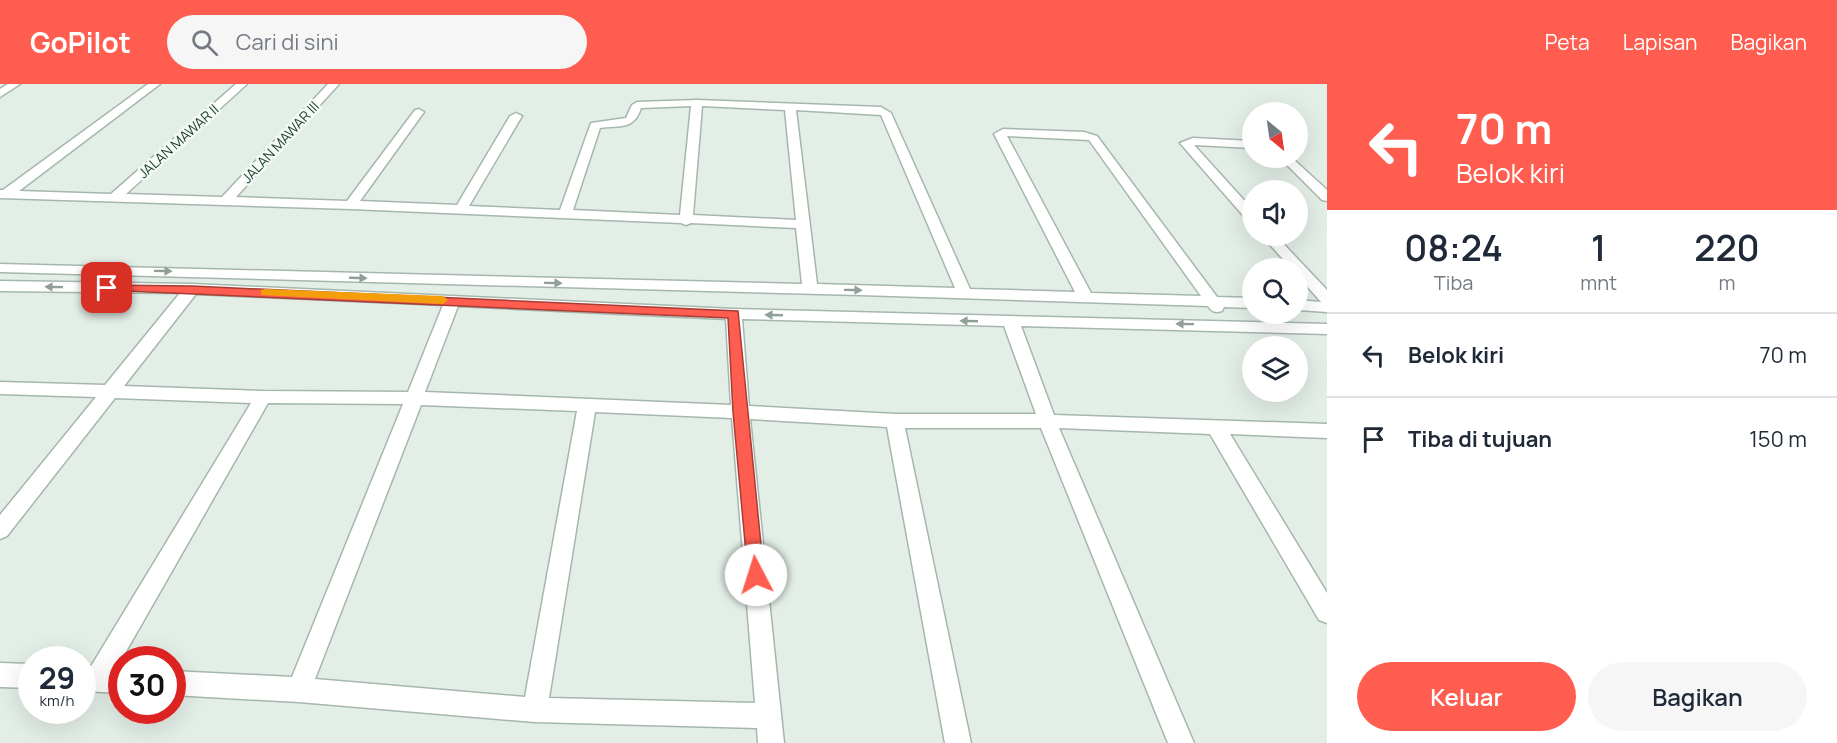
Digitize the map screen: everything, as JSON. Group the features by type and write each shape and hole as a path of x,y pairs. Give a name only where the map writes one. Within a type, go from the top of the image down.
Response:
{"street":[{"path":"0,94 15,84"},
{"path":"2,194 155,84"},
{"name":"JALAN MAWAR II","path":"114,198 242,84"},
{"name":"JALAN MAWAR III","path":"226,201 334,84"},
{"path":"566,215 595,125 629,121 636,107 641,103 872,109 886,113 965,294"},
{"path":"686,220 697,104"},
{"path":"790,107 810,289"},
{"path":"351,205 419,112"},
{"path":"461,209 516,116"},
{"path":"1086,298 1000,134 1003,132 1084,135 1094,138 1228,325"},
{"path":"1242,143 1193,141 1186,143 1242,206"},
{"path":"1297,168 1327,197"},
{"path":"2,194 461,209 804,224"},
{"path":"1278,246 1327,299"},
{"path":"0,268 1242,303"},
{"path":"0,286 192,289 734,314 1327,329"},
{"path":"0,530 192,289"},
{"path":"299,690 453,300"},
{"path":"1308,306 1327,307"},
{"path":"734,314 740,412 771,743"},
{"path":"1011,322 1047,421 1182,743"},
{"path":"0,388 263,397 414,399 740,412 895,421 1047,421 1217,429 1327,431"},
{"path":"96,669 263,397"},
{"path":"535,710 587,406"},
{"path":"895,421 958,743"},
{"path":"1217,429 1327,614"},
{"path":"0,675 18,676"},
{"path":"186,684 299,690 535,710 770,716"}],"slow traffic":[{"path":"265,292 443,300"}],"route":[{"path":"107,288 192,289 734,314 740,412 756,575"}]}
